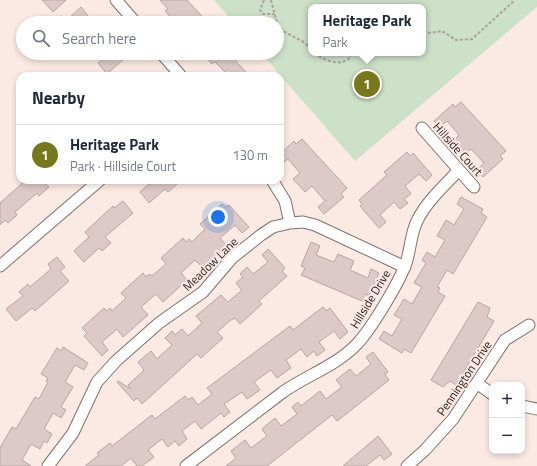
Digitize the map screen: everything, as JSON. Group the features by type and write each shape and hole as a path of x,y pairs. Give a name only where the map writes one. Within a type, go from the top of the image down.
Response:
{"street":[{"path":"116,0 130,16"},
{"path":"167,60 178,72"},
{"name":"Hillside Court","path":"422,128 474,187"},
{"name":"Hillside Drive","path":"186,466 294,384 319,372 356,345 371,324 405,267 417,220 425,207 458,170"},
{"path":"0,266 95,184"},
{"path":"275,184 286,200 290,223"},
{"name":"Meadow Lane","path":"48,466 73,432 97,382 106,371 159,323 203,292 232,258 273,227 302,222 315,225 405,267"},
{"name":"Pennington Drive","path":"407,466 425,450 453,419 478,384 505,340 529,325"},
{"path":"478,384 489,392"},
{"path":"525,407 537,409"}],"path":[{"path":"264,0 260,10 263,14 274,14 274,4 272,0"},
{"path":"426,32 430,33 442,31 456,40 472,39 515,0"},
{"path":"284,31 306,42 308,45"},
{"path":"317,56 335,62 341,62 350,58 350,56"}],"green space":[{"path":"214,0 537,0 537,7 355,161 284,79 284,72 278,72 267,60 284,60 284,16 228,16"}],"building":[{"path":"42,0 66,0 53,12"},
{"path":"160,0 187,0 202,16 170,16 165,11 168,9"},
{"path":"81,7 88,16 71,16"},
{"path":"102,60 123,60 109,72 105,72 98,63"},
{"path":"208,60 235,60 246,72 225,72 215,62 212,64"},
{"path":"461,102 506,151 500,156 503,159 483,177 477,170 484,163 471,149 464,155 452,142 459,135 447,121 440,127 434,121 453,104 455,107"},
{"path":"302,139 347,188 341,194 344,197 324,214 318,207 325,201 312,186 305,192 293,179 300,173 288,159 284,162 284,150 294,141 296,144"},
{"path":"407,152 410,156 413,153 432,175 426,181 419,174 405,186 411,194 404,199 408,203 400,209 394,202 380,215 386,222 379,228 360,206 362,204 359,200 387,175 384,172"},
{"path":"21,184 46,184 49,187 39,196 37,193 15,212 17,215 8,223 5,220 0,225 0,203"},
{"path":"149,184 177,184 168,192 165,189 149,203 140,192"},
{"path":"461,197 483,209 481,213 487,217 453,274 447,270 437,287 440,288 438,292 445,296 411,353 404,349 402,353 379,339 384,331 392,336 402,319 394,315 404,299 412,304 422,287 414,283 426,263 422,260 427,252 435,257 445,240 437,236 446,220 454,225 464,209 457,204"},
{"path":"123,201 133,213 105,237 111,243 102,251 99,248 84,262 74,251 89,237 85,232 113,206 114,208"},
{"path":"222,204 226,207 229,205 249,227 242,233 235,225 220,238 227,246 202,267 195,260 181,273 187,280 163,302 156,294 141,307 148,315 123,337 117,329 102,342 108,350 102,356 84,336 87,333 82,328 104,308 107,311 110,308 112,311 126,298 121,293 143,273 146,277 150,274 152,276 166,264 161,258 183,238 186,242 189,239 192,242 205,229 200,224"},
{"path":"311,242 320,246 316,255 334,262 338,254 354,261 350,270 368,278 371,269 379,273 369,296 365,294 362,301 301,275 305,268 301,266"},
{"path":"268,249 285,268 282,271 287,276 259,301 262,304 240,324 235,318 217,332 223,338 201,358 197,354 142,404 137,398 134,401 117,382 118,381 131,389 128,385 144,370 138,362 151,351 157,359 172,345 165,338 172,331 175,335 182,329 188,336 202,323 196,316 221,295 228,302 242,290 236,283 243,277 240,274 247,267 253,274 268,262 262,255"},
{"path":"57,257 65,267 60,271 69,281 35,311 32,308 16,321 6,309 23,296 19,292 28,284 30,287 51,269 48,264"},
{"path":"478,302 490,308 487,317 494,321 456,385 450,381 443,387 431,380"},
{"path":"323,307 326,311 330,308 348,332 340,339 334,331 319,342 325,350 317,356 314,351 307,357 301,349 286,360 291,368 277,378 271,370 254,382 260,390 247,399 242,392 224,404 230,412 224,417 221,413 201,429 195,421 182,431 187,439 179,446 175,441 168,447 162,439 148,450 154,457 142,466 137,466 131,458 121,466 85,466 99,455 97,453 110,443 112,446 152,415 155,419 185,396 188,400 192,397 198,405 212,394 207,388 290,326 293,330"},
{"path":"63,347 88,363 84,370 75,365 65,382 73,387 61,407 66,410 61,418 53,413 44,429 52,434 47,443 44,441 40,449 31,444 22,460 31,466 0,466 0,448 12,427 16,429 35,397 39,399 48,382 46,381 48,378 41,374 57,348 61,351"},
{"path":"373,352 388,372 385,374 389,380 337,421 332,415 267,466 226,466 236,458 231,451 245,440 251,448 267,436 262,429 275,418 281,426 297,414 292,407 298,402 301,406 320,391 326,399 342,387 336,380 350,369 356,376 371,364 366,357"},
{"path":"378,436 392,454 384,460 380,455 366,466 343,466"}],"place":[{"name":"Heritage Park","path":"367,84"}]}
